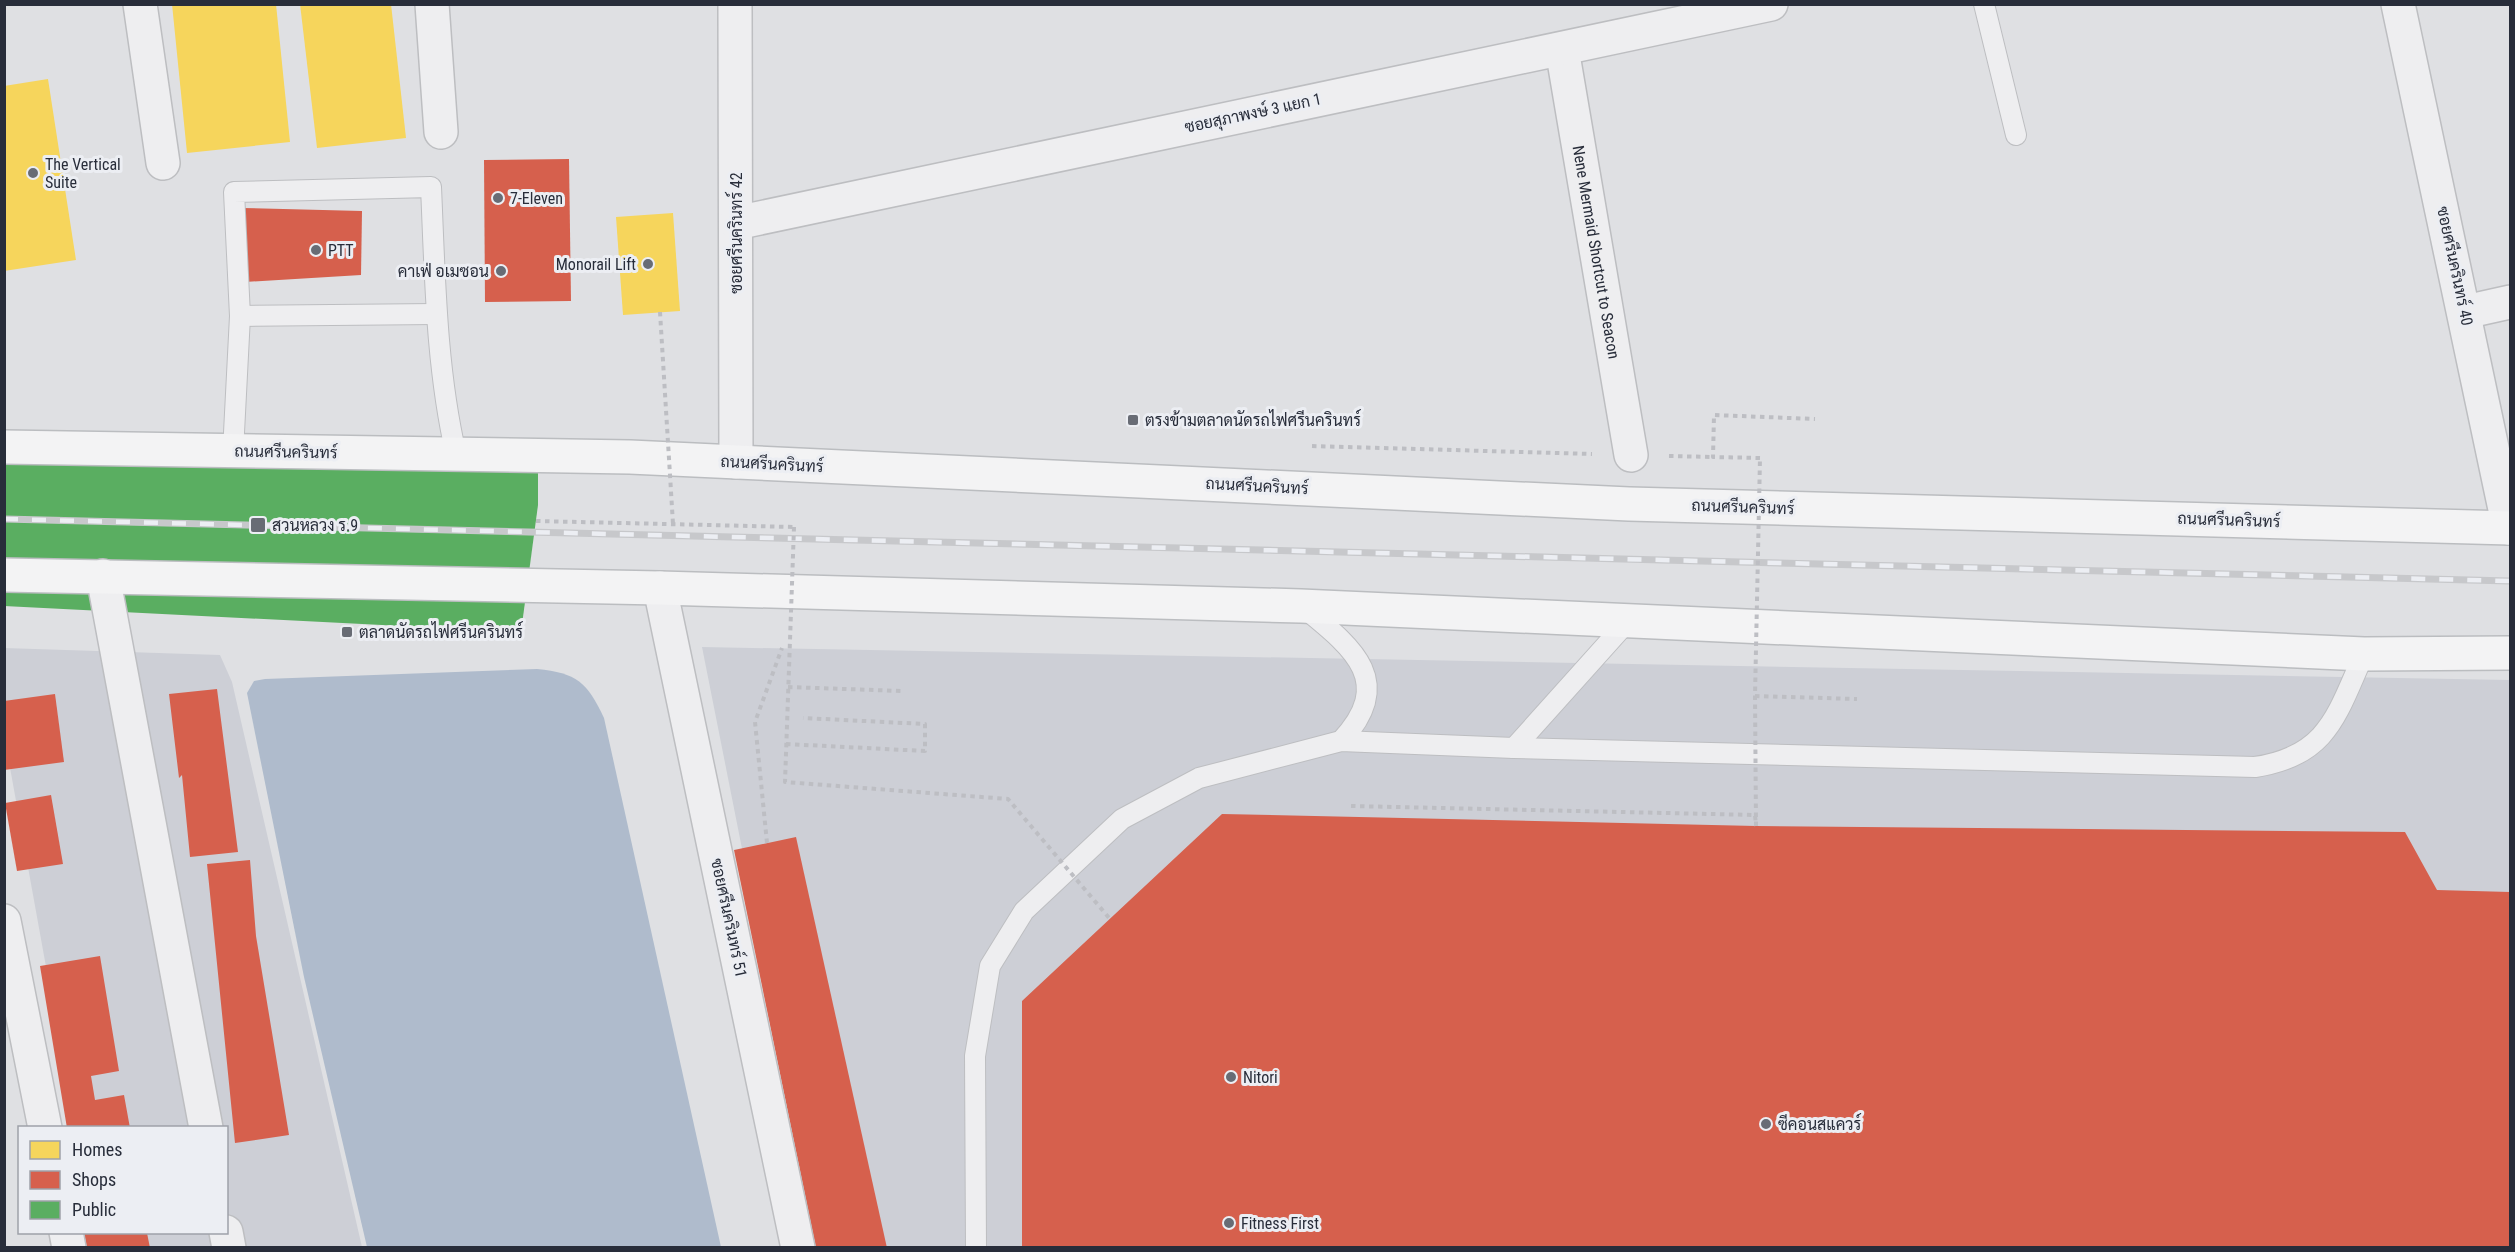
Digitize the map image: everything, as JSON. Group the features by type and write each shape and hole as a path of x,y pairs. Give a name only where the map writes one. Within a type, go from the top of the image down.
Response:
{"main road":[{"name":"ถนนศรีนครินทร์","path":"4,447 630,457 1629,504 2510,528"},
{"path":"4,574 660,588 1301,606 2364,654 2511,653"}],"street":[{"path":"140,4 163,163"},
{"path":"432,4 441,132"},
{"name":"ซอยศรีนครินทร์ 42","path":"735,4 736,462"},
{"name":"ซอยสุภาพงษ์ 3 แยก 1","path":"736,223 1771,4"},
{"name":"ซอยศรีนครินทร์ 40","path":"2398,4 2510,528"},
{"name":"Nene Mermaid Shortcut to Seacon","path":"1562,49 1631,455"},
{"path":"2465,312 2511,302"},
{"path":"103,576 206,1126"},
{"name":"ซอยศรีนครินทร์ 51","path":"660,588 798,1248"},
{"path":"4,921 45,1126"}],"lane":[{"path":"1984,4 2016,135"},
{"path":"233,452 240,316 234,192 430,187 436,314 449,421 456,454"},
{"path":"240,316 436,314"},
{"path":"1301,606 1343,640 1366,672 1368,694 1362,715 1341,741"},
{"path":"1514,748 1627,622"},
{"path":"976,1248 975,1056 990,966 1024,911 1122,819 1199,778 1341,741 1514,748 2255,767 2286,760 2307,750 2319,740 2337,714 2364,654"}],"path":[{"path":"660,312 673,524"},
{"path":"1756,826 1755,696 1760,458 1713,457 1714,415 1815,419"},
{"path":"536,521 794,527 785,782 1008,799 1110,919"},
{"path":"767,843 755,722 782,648"},
{"path":"788,687 902,691"},
{"path":"1755,696 1857,699"},
{"path":"786,744 925,751 925,724 803,718"},
{"path":"1351,806 1755,815"}],"shaded area":[{"path":"702,647 2510,680 2510,1247 821,1247"},
{"path":"4,648 220,655 232,682 362,1247 97,1247 94,1234 228,1234 228,1126 75,1126 5,740"}],"water":[{"path":"537,669 562,673 579,682 592,696 604,718 721,1247 367,1247 304,977 247,693 254,681 265,679"}],"building: Homes":[{"path":"172,4 276,4 290,142 187,153"},
{"path":"300,4 391,4 406,138 317,148"},
{"name":"The Vertical Suite","path":"48,79 76,260 4,271 4,86"},
{"name":"Monorail Lift","path":"673,213 680,311 623,315 616,217"}],"building: Shops":[{"path":"569,159 571,301 485,302 484,160"},
{"path":"242,208 362,211 361,275 245,282"},
{"path":"217,689 238,852 190,857 182,775 179,778 169,694"},
{"path":"55,694 64,762 4,770 4,701"},
{"path":"51,795 63,864 17,871 5,803"},
{"name":"ซีคอนสแควร์","path":"1222,814 1756,826 2405,832 2437,890 2510,892 2510,1248 1022,1248 1022,1001"},
{"path":"796,837 887,1248 816,1248 734,850"},
{"path":"250,860 256,936 289,1135 235,1143 207,864"},
{"path":"100,956 119,1071 91,1076 95,1100 124,1095 130,1126 67,1126 40,966"},
{"path":"84,1234 147,1234 150,1248 87,1248"}],"building: Public":[{"path":"4,437 538,469 538,505 521,632 4,606"}],"railway":[{"path":"4,519 2510,581"}],"place":[{"name":"The Vertical Suite","path":"33,173"},
{"name":"7-Eleven","path":"498,198"},
{"name":"PTT","path":"316,250"},
{"name":"Monorail Lift","path":"648,264"},
{"name":"คาเฟ่ อเมซอน","path":"501,271"},
{"name":"ตรงข้ามตลาดนัดรถไฟศรีนครินทร์","path":"1133,420"},
{"name":"สวนหลวง ร.9","path":"258,525"},
{"name":"ตลาดนัดรถไฟศรีนครินทร์","path":"347,632"},
{"name":"Nitori","path":"1231,1077"},
{"name":"ซีคอนสแควร์","path":"1766,1124"},
{"name":"Fitness First","path":"1229,1223"}]}
